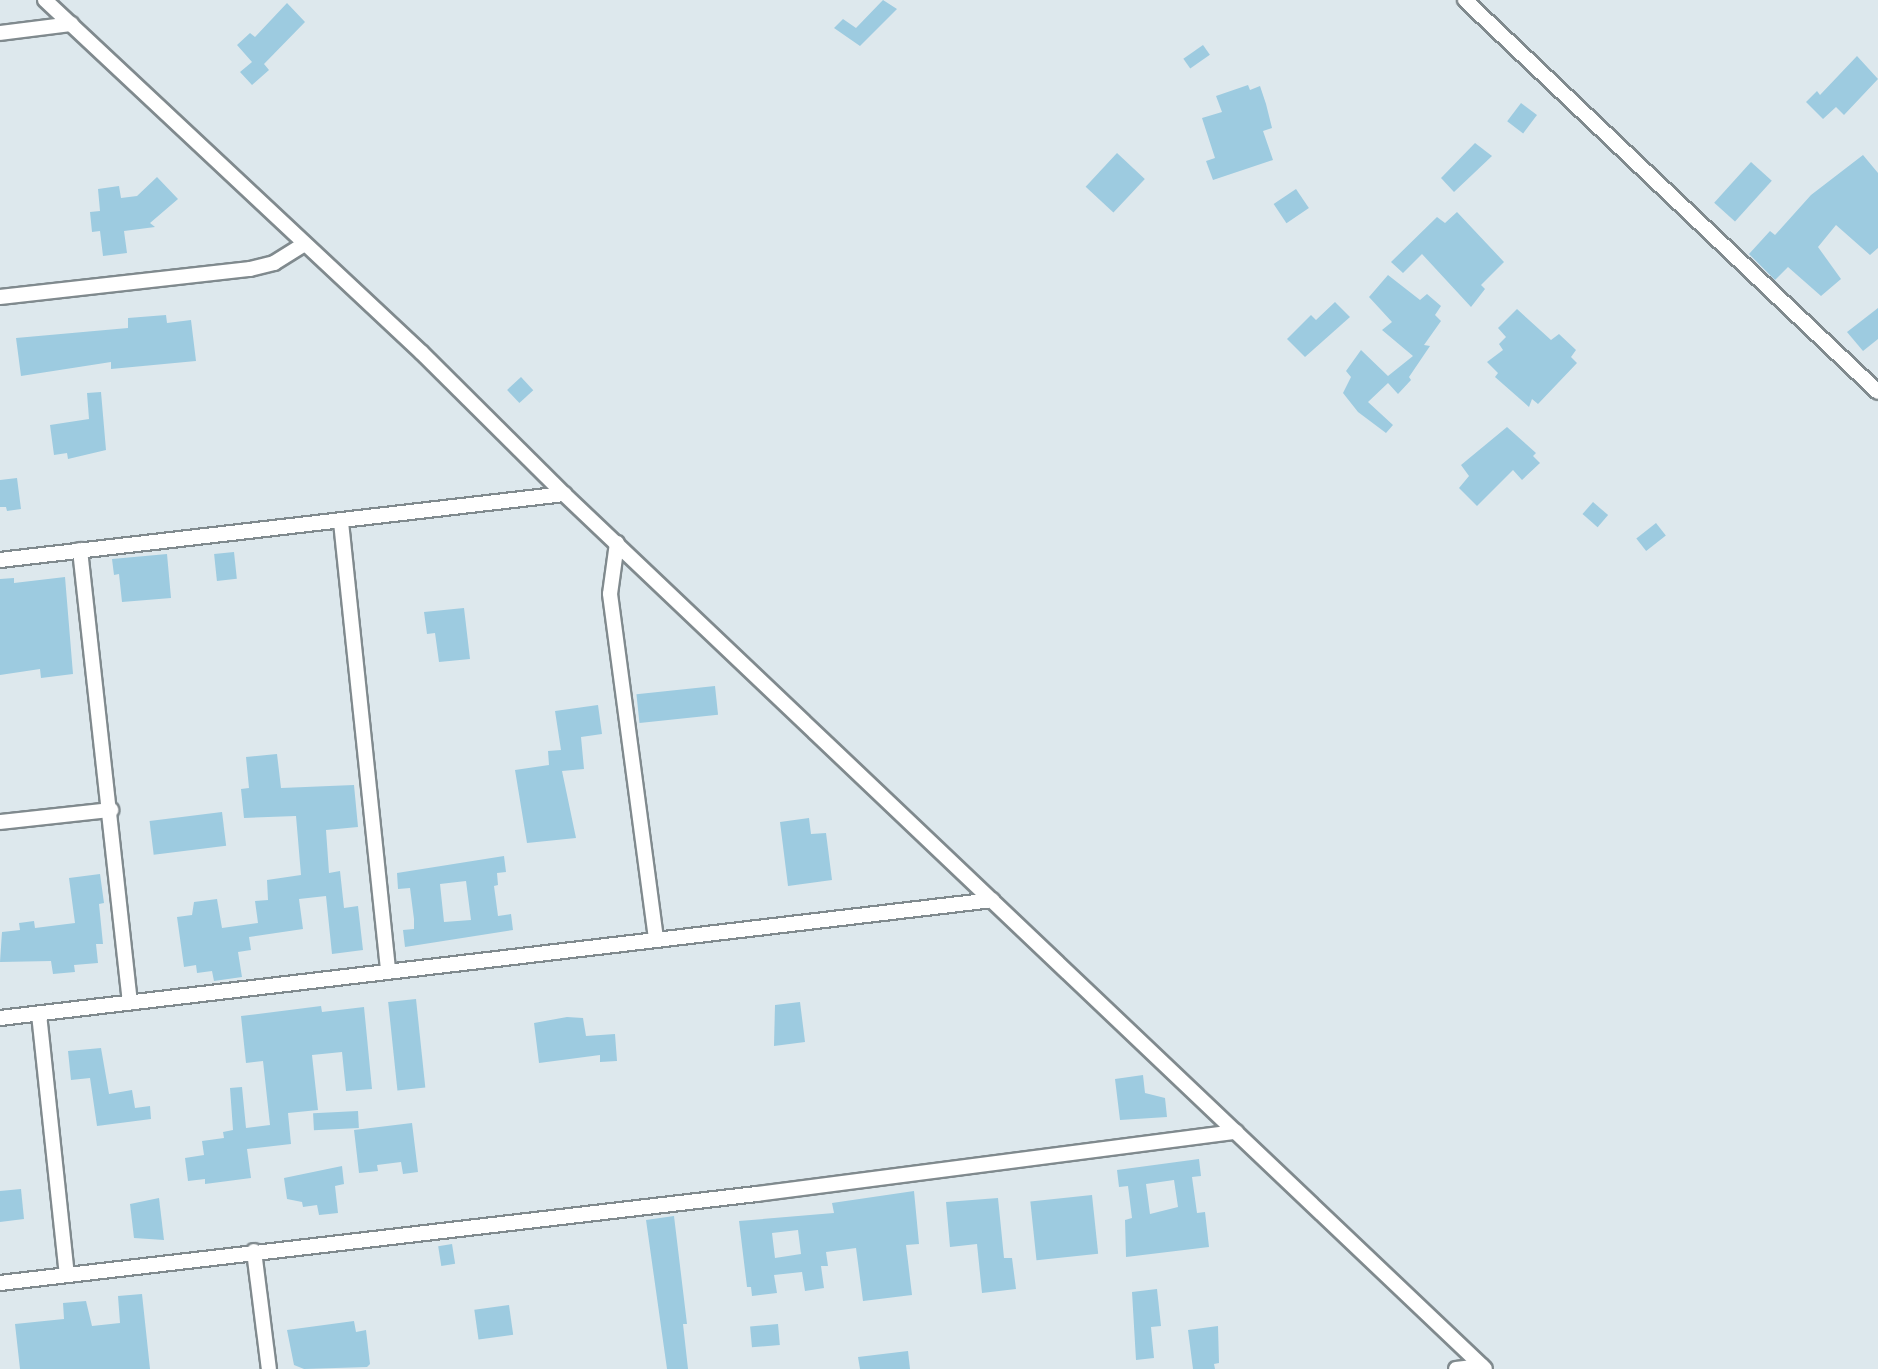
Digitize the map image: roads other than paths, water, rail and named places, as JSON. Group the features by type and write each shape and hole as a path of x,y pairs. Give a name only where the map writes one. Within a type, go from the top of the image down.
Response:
{"street":[{"path":"45,0 303,245 422,353 564,494 1483,1367"},
{"path":"1465,0 1878,392"},
{"path":"0,33 71,24"},
{"path":"0,297 250,269 274,263 303,245"},
{"path":"0,560 564,494"},
{"path":"341,522 388,972"},
{"path":"617,543 610,594 656,940"},
{"path":"80,550 130,1002"},
{"path":"0,822 110,810"},
{"path":"0,1018 992,900"},
{"path":"39,1014 67,1275"},
{"path":"0,1283 771,1192 1236,1132"},
{"path":"254,1251 270,1369"},
{"path":"1456,1369 1483,1367"}]}
